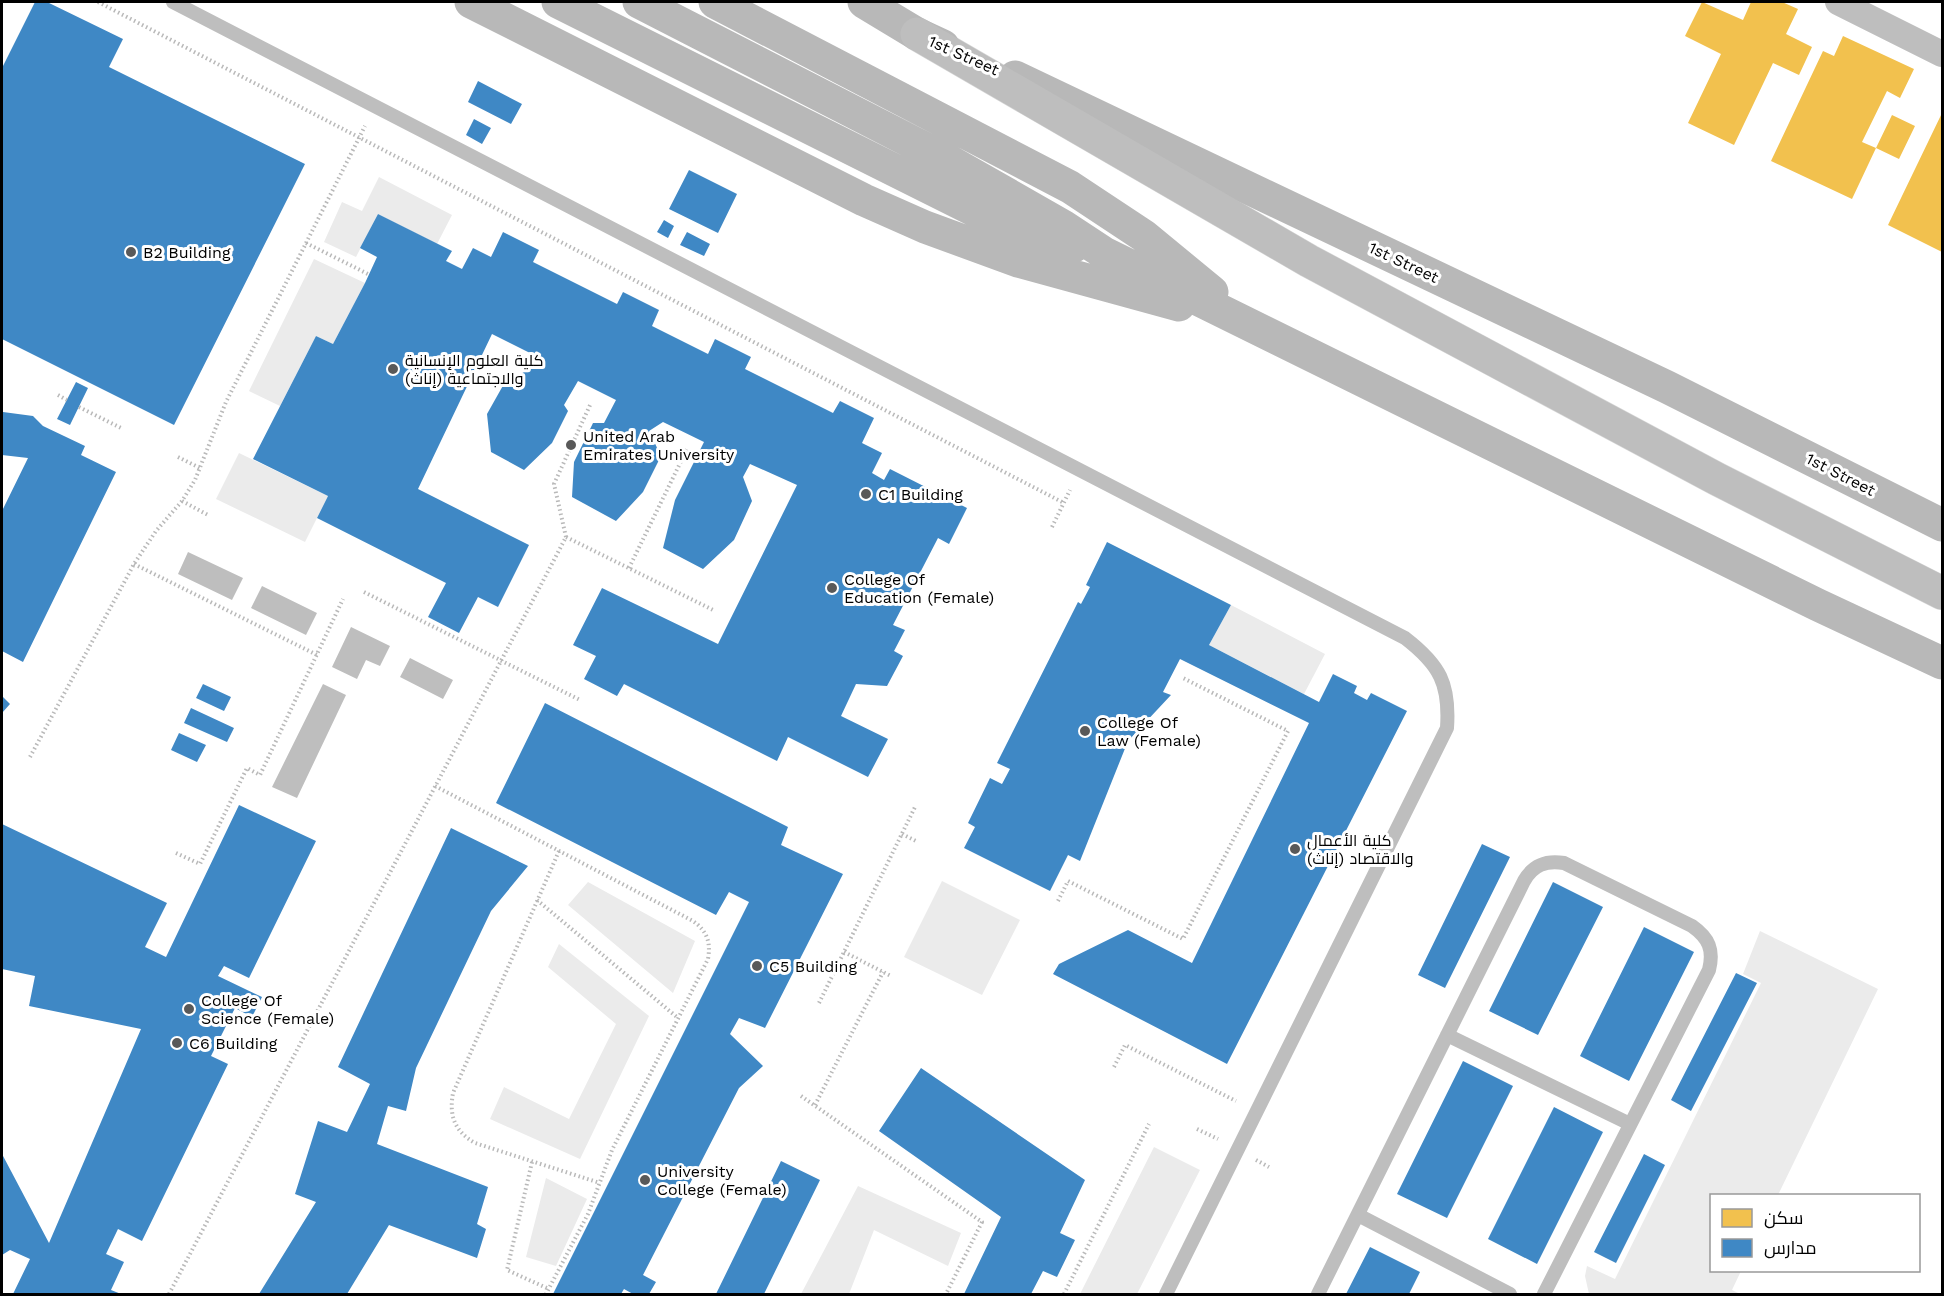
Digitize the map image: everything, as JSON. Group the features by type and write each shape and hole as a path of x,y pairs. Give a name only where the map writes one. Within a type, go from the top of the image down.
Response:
{"highway":[{"path":"917,34 1309,261 1717,479 1942,593"}],"street":[{"path":"471,2 864,200 925,227 1018,261 1091,282 1201,311 1236,316"},
{"path":"558,2 996,221 1051,240 1104,253"},
{"path":"639,2 950,161 1054,221 1104,253 1236,316 1818,605 1942,663"},
{"path":"715,2 1070,187 1153,243 1236,316"},
{"name":"1st Street","path":"864,2 917,34 1073,103 1657,382 1942,525"},
{"path":"1838,2 1942,54"}],"lane":[{"path":"173,2 1405,638 1427,654 1442,676 1449,701 1448,719 1440,744 1166,1294"},
{"path":"1318,1294 1529,872 1545,863 1564,863 1692,926 1702,933 1711,950 1709,970 1544,1294"},
{"path":"1448,1035 1630,1124"},
{"path":"1358,1215 1510,1294"}],"path":[{"path":"98,2 1064,503"},
{"path":"30,757 134,564 156,531 182,501 200,468 226,402 376,105"},
{"path":"306,243 368,274"},
{"path":"58,395 67,400"},
{"path":"169,1294 566,537 554,484 591,403"},
{"path":"79,406 122,428"},
{"path":"629,568 687,450"},
{"path":"178,457 200,468"},
{"path":"1052,527 1080,470"},
{"path":"182,501 208,514"},
{"path":"566,537 713,610"},
{"path":"134,564 317,654"},
{"path":"364,592 580,700"},
{"path":"176,853 200,864 247,768 260,775 343,599"},
{"path":"1058,901 1068,881 1183,939 1288,731 1181,677"},
{"path":"435,786 693,921 706,932 710,949 708,959 612,1150 588,1214 546,1294"},
{"path":"819,1003 916,806"},
{"path":"902,834 918,842"},
{"path":"559,851 453,1093 451,1107 453,1120 466,1138 600,1183"},
{"path":"537,900 678,1018"},
{"path":"844,952 891,976"},
{"path":"815,1105 883,972"},
{"path":"1114,1067 1125,1045 1258,1112"},
{"path":"801,1095 982,1222 946,1294"},
{"path":"1064,1294 1149,1124"},
{"path":"532,1162 507,1270 549,1289"}],"shaded area":[{"path":"379,177 452,215 437,244 378,214 356,257 324,242 342,202 362,211"},
{"path":"314,259 365,283 333,344 316,336 280,406 249,391"},
{"path":"239,453 328,496 305,542 216,499"},
{"path":"188,552 243,578 232,600 178,574"},
{"path":"262,586 317,613 306,635 251,608"},
{"path":"1231,605 1325,654 1304,694 1209,645"},
{"path":"351,627 390,646 380,666 366,660 357,679 332,667"},
{"path":"410,658 453,680 443,699 400,677"},
{"path":"323,684 346,695 297,798 272,787"},
{"path":"942,881 1020,920 982,995 904,957"},
{"path":"588,882 695,941 673,993 568,905"},
{"path":"1760,931 1878,989 1778,1194 1710,1194 1710,1272 1741,1272 1732,1290 1740,1294 1589,1294 1585,1276 1587,1266 1615,1279 1761,983 1743,974"},
{"path":"559,944 649,1016 580,1159 490,1119 504,1087 569,1119 616,1024 548,967"},
{"path":"1154,1147 1200,1170 1137,1294 1080,1294"},
{"path":"546,1178 587,1199 556,1266 526,1257"},
{"path":"858,1186 961,1233 948,1266 874,1230 849,1294 801,1294"}],"building: سكن":[{"path":"1702,2 1743,20 1751,2 1782,2 1798,9 1786,34 1812,47 1799,75 1773,63 1734,145 1688,123 1721,54 1685,36"},
{"path":"1843,36 1914,69 1900,98 1887,91 1862,142 1876,148 1852,199 1771,161 1823,51 1834,56"},
{"path":"1942,113 1942,252 1888,225"},
{"path":"1892,115 1915,126 1899,159 1876,148"}],"building: مدارس":[{"name":"B2 Building","path":"35,2 47,2 123,39 109,67 305,164 174,425 2,339 2,68"},
{"path":"478,81 522,104 511,124 468,102"},
{"path":"474,119 491,128 482,144 466,135"},
{"path":"689,170 737,194 718,233 669,209"},
{"name":"C1 Building","path":"378,214 452,251 446,261 462,269 473,248 491,257 503,232 539,250 533,262 617,304 623,292 659,310 652,326 708,354 715,339 751,357 745,369 833,413 840,401 874,418 862,443 882,453 872,473 884,480 890,469 967,508 949,544 938,538 893,625 905,630 894,651 903,656 887,686 856,684 841,716 888,739 868,777 788,737 777,761 624,684 617,696 584,679 596,656 573,645 602,588 718,644 797,485 750,464 743,477 752,501 734,540 703,569 663,548 675,500 704,442 663,422 649,431 661,456 643,492 616,521 572,497 574,462 593,423 604,423 616,400 578,381 564,405 568,411 552,443 524,470 491,452 487,414 505,382 530,369 536,356 492,334 418,489 529,545 498,607 478,597 459,633 428,617 446,583 317,518 328,496 253,459 316,336 333,344 365,283 377,257 360,248"},
{"path":"664,220 674,226 668,238 657,232"},
{"path":"687,232 710,244 704,256 680,245"},
{"path":"76,382 88,388 70,425 57,419"},
{"path":"3,412 33,416 43,426 85,446 81,455 116,472 23,662 2,651 2,511 28,458 2,455"},
{"path":"1107,542 1231,605 1209,645 1319,702 1333,674 1357,686 1354,693 1367,700 1371,693 1407,711 1227,1064 1053,974 1059,964 1128,930 1192,963 1309,723 1180,659 1163,692 1171,695 1128,741 1080,861 1068,855 1050,891 964,848 975,827 968,823 990,778 1002,784 1010,769 997,763 1078,602 1081,604 1090,587 1086,585"},
{"path":"203,684 231,697 224,711 196,698"},
{"path":"2,696 10,704 2,713"},
{"name":"C5 Building","path":"545,703 788,827 781,845 843,874 765,1028 739,1018 730,1034 763,1066 739,1088 643,1275 656,1282 649,1294 633,1294 624,1289 621,1294 553,1294 749,902 729,892 716,915 496,803"},
{"path":"191,708 234,728 227,742 184,723"},
{"path":"179,733 206,745 197,762 171,750"},
{"name":"C6 Building","path":"239,805 316,841 249,978 224,966 218,976 262,997 252,1017 235,1008 211,1056 228,1064 142,1241 118,1229 106,1254 124,1262 111,1290 121,1294 13,1294 30,1259 10,1250 2,1255 2,1154 49,1243 141,1029 29,1006 35,976 2,969 2,824 167,903 145,947 166,957"},
{"path":"451,828 528,866 491,911 416,1068 406,1111 388,1106 377,1144 488,1187 477,1224 486,1229 477,1258 389,1225 347,1294 259,1294 316,1202 295,1194 318,1121 347,1132 370,1084 338,1067"},
{"path":"1482,844 1510,857 1445,988 1418,975"},
{"path":"1553,882 1603,907 1538,1035 1489,1011"},
{"path":"1644,927 1694,952 1629,1081 1580,1056"},
{"path":"1736,973 1757,983 1691,1111 1671,1100"},
{"path":"1463,1061 1513,1086 1447,1218 1397,1194"},
{"path":"921,1068 1085,1180 1060,1233 1075,1240 1057,1277 1043,1271 1031,1294 964,1294 1001,1217 879,1131"},
{"path":"1554,1107 1603,1132 1537,1264 1488,1239"},
{"path":"1644,1154 1665,1165 1616,1263 1594,1252"},
{"path":"781,1161 820,1180 764,1294 716,1294"},
{"path":"1370,1247 1420,1272 1409,1294 1346,1294"}],"place":[{"name":"B2 Building","path":"131,252"},
{"name":"كلية العلوم الإنسانية والاجتماعية (إناث)","path":"393,369"},
{"name":"United Arab Emirates University","path":"571,445"},
{"name":"C1 Building","path":"866,494"},
{"name":"College Of Education (Female)","path":"832,588"},
{"name":"College Of Law (Female)","path":"1085,731"},
{"name":"كلية الأعمال والاقتصاد (إناث)","path":"1295,849"},
{"name":"C5 Building","path":"757,966"},
{"name":"College Of Science (Female)","path":"189,1009"},
{"name":"C6 Building","path":"177,1043"},
{"name":"University College (Female)","path":"645,1180"}]}
